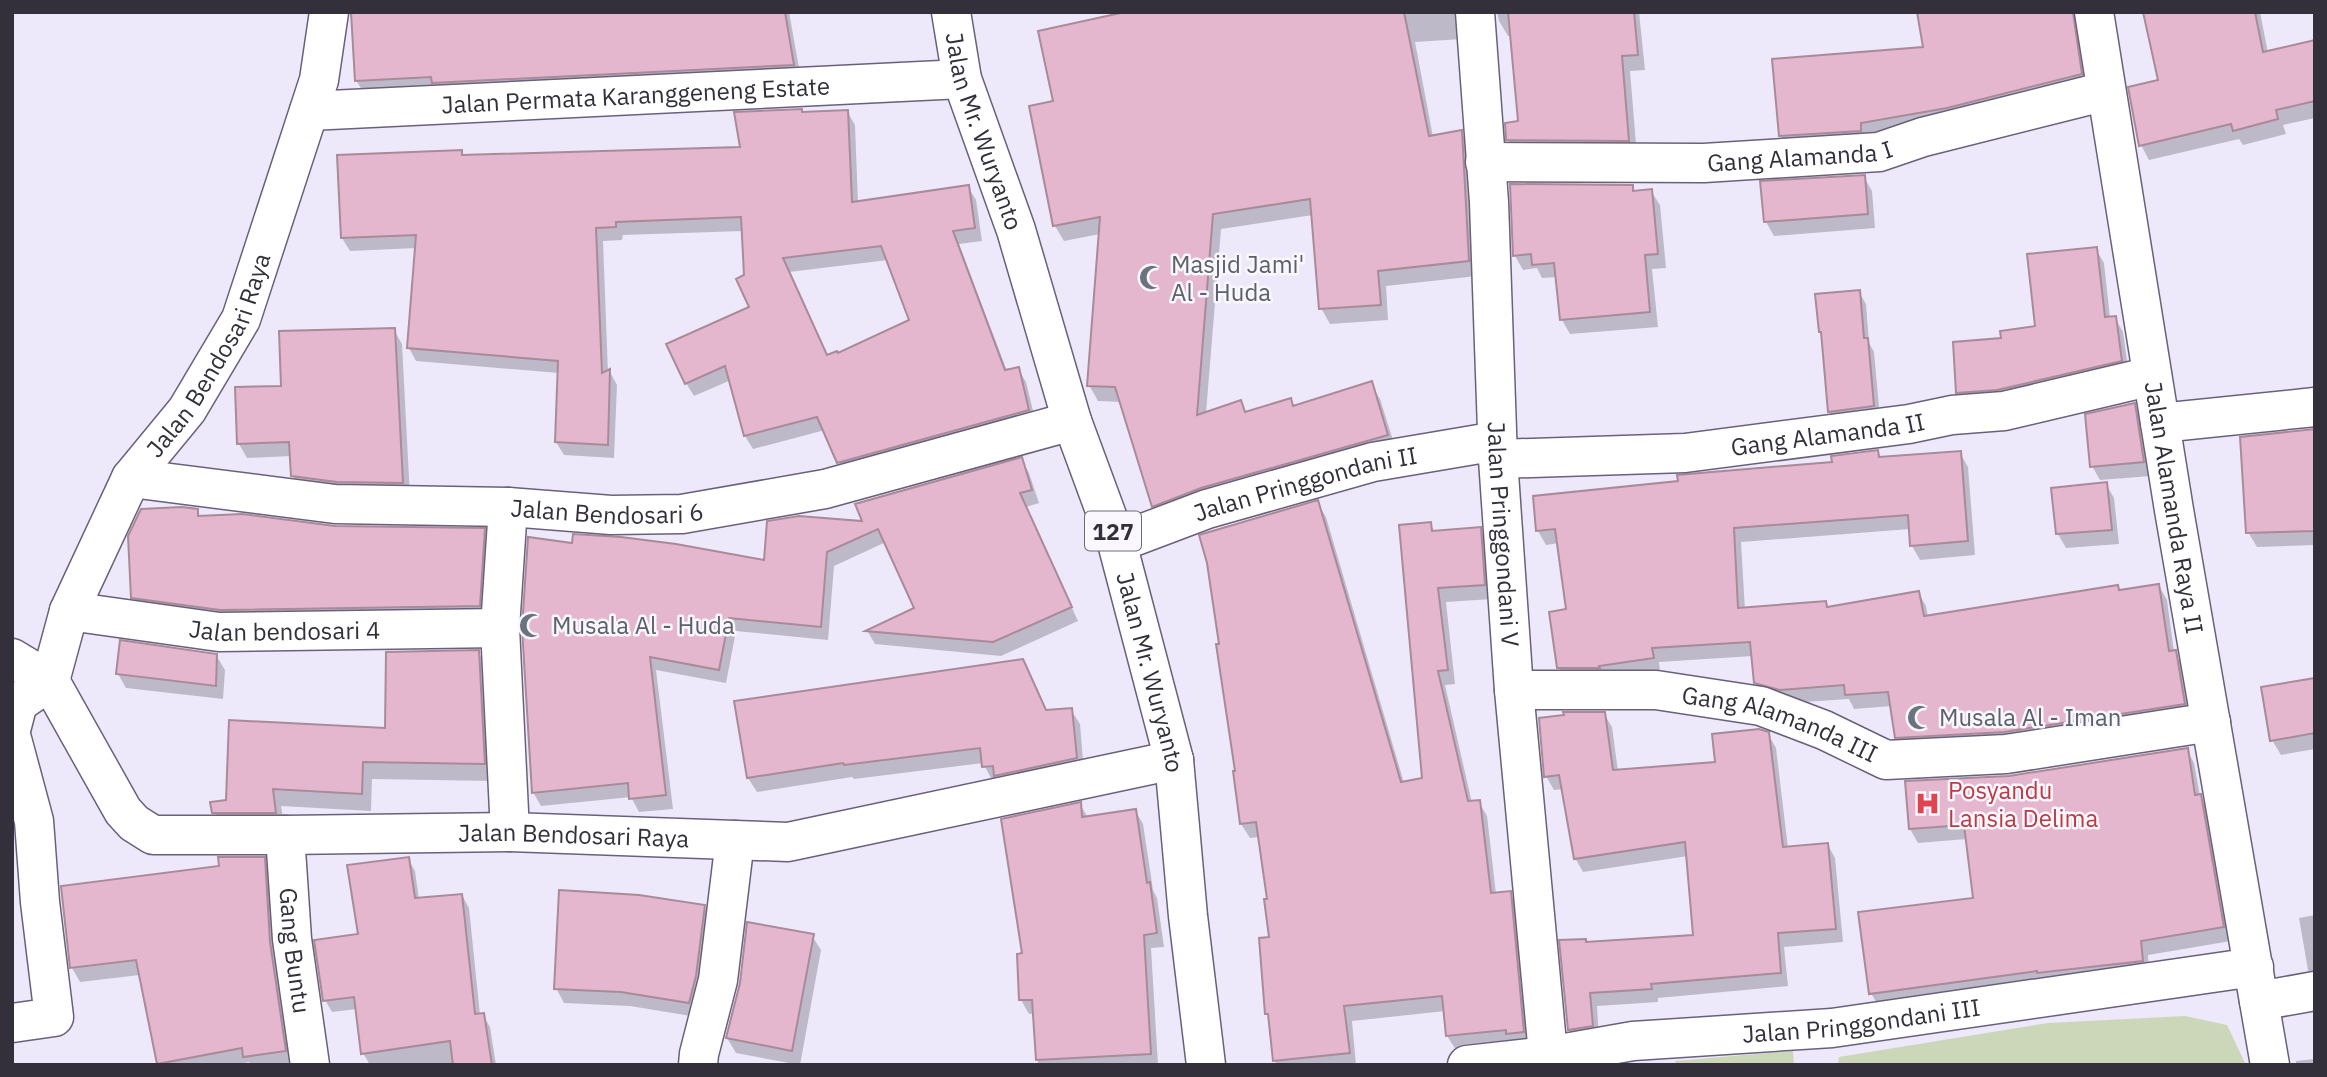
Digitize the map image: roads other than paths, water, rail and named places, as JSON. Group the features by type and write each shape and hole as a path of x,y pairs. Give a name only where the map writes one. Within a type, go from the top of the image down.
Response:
{"street":[{"name":"Jalan Bendosari Raya","path":"50,681 69,611 131,478 187,410 241,319 319,80 329,12"},
{"name":"Jalan Mr. Wuryanto","path":"951,12 962,79 1016,230 1072,422 1117,543 1174,760 1188,916 1206,1065"},
{"name":"Jalan Pringgondani V","path":"1475,12 1493,276 1497,450 1514,691 1548,1060"},
{"name":"Jalan Alamanda Raya II","path":"2094,12 2152,376 2270,1065"},
{"name":"Jalan Permata Karanggeneng Estate","path":"309,111 962,79"},
{"name":"Gang Alamanda I","path":"1485,162 1704,163 1879,152 1923,137 2106,91"},
{"name":"Gang Alamanda II","path":"1497,450 1685,453 1882,428 1952,415 2004,411 2152,376"},
{"path":"2160,423 2315,407"},
{"name":"Jalan Bendosari 6","path":"131,478 335,503 508,507 611,515 682,514 825,489 1072,422"},
{"name":"Jalan Pringgondani II","path":"1117,543 1207,509 1373,462 1497,450"},
{"path":"508,507 500,628 510,832"},
{"name":"Jalan bendosari 4","path":"69,611 219,632 500,628"},
{"name":"Jalan Bendosari Raya","path":"12,658 50,681 123,811 153,835 510,832 788,842 1174,760"},
{"path":"12,726 18,703 50,681"},
{"name":"Gang Alamanda III","path":"1514,691 1656,690 1761,706 1824,730 1886,760 2006,754 2211,722"},
{"path":"12,739 34,821 40,902 54,1017 12,1023"},
{"name":"Gang Buntu","path":"285,835 292,939 310,1065"},
{"path":"698,1065 718,980 735,840"},
{"name":"Jalan Pringgondani III","path":"1467,1065 1548,1060 1633,1041 1832,1028 2257,984 2315,991"}],"place":[{"name":"Masjid Jami' Al - Huda","path":"1151,278"},
{"name":"Musala Al - Huda","path":"532,625"},
{"name":"Musala Al - Iman","path":"1919,717"},
{"name":"Posyandu Lansia Delima","path":"1928,804"}]}
